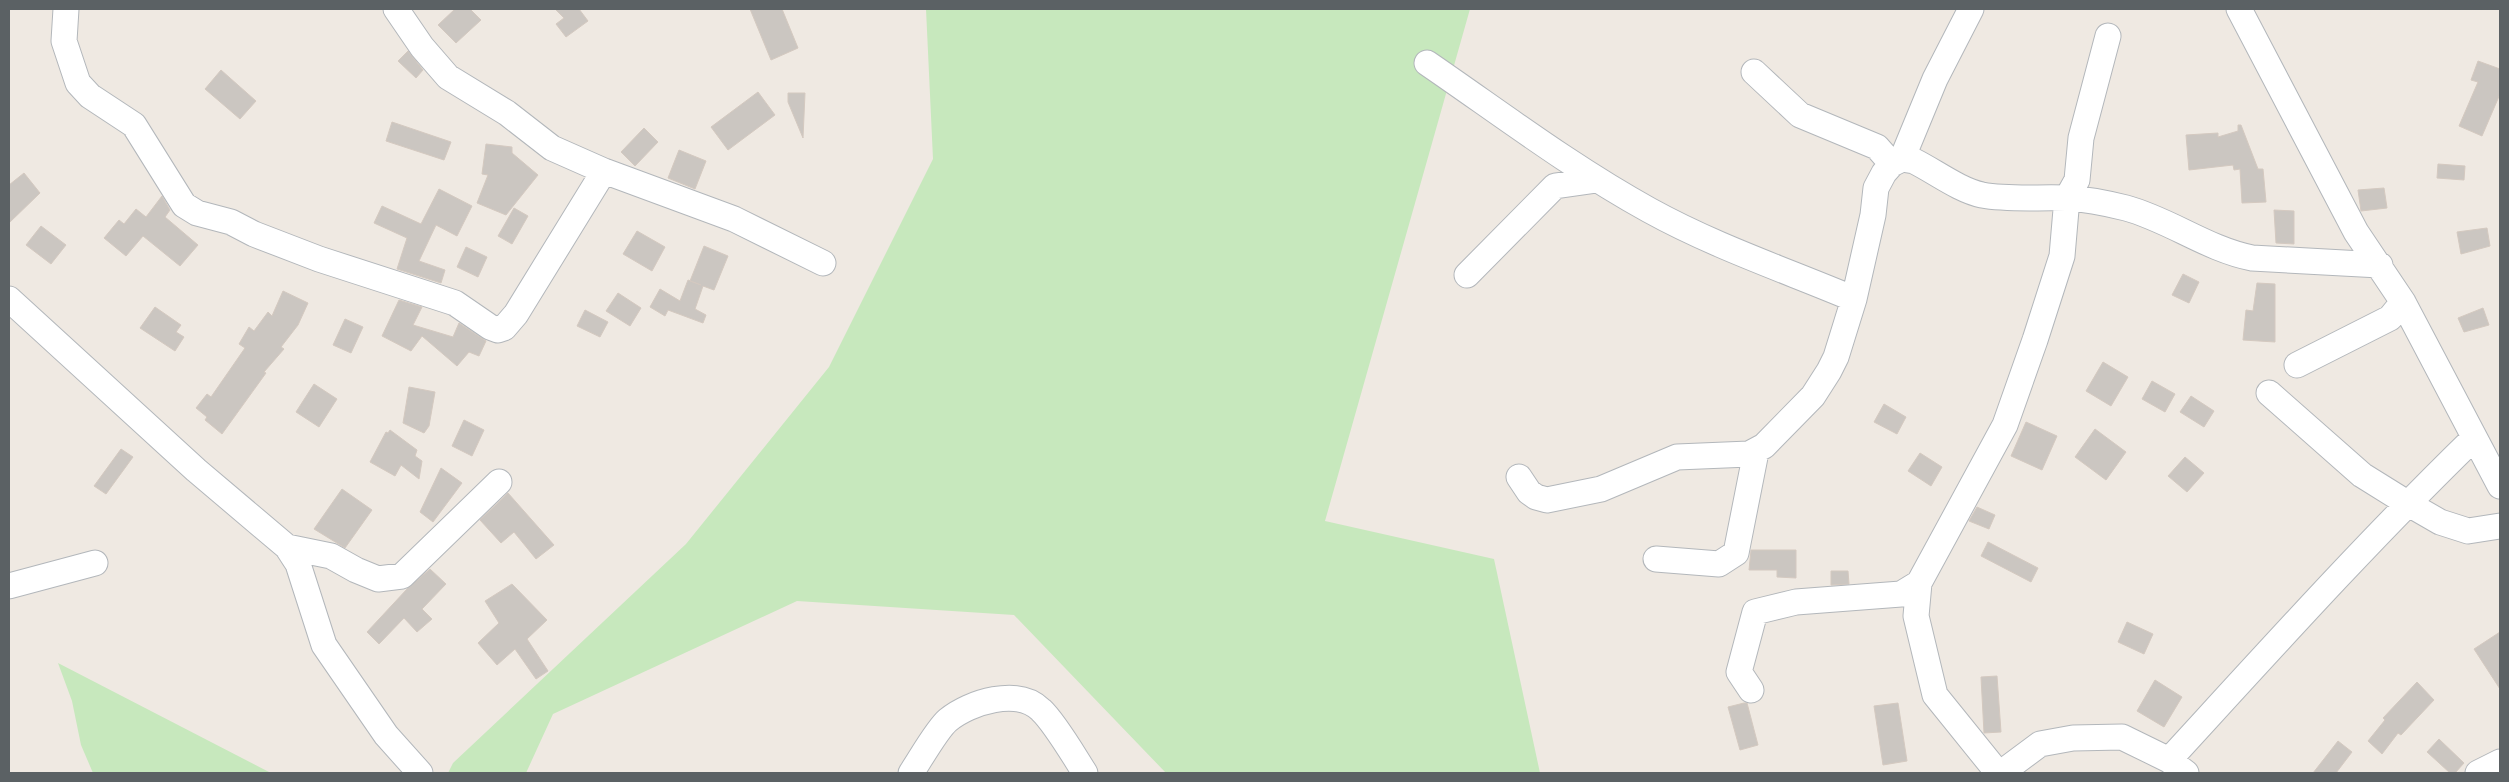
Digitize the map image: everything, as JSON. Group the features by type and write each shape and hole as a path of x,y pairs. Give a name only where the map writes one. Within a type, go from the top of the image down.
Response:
{"street":[{"path":"66,9 64,41 78,83 90,96 134,125 184,205 197,213 231,222 254,234 319,259 455,303 490,327 498,330 504,328 516,314 604,171"},
{"path":"396,9 422,47 448,76 507,113 552,148 604,171 734,219 823,263"},
{"path":"1656,560 1719,564 1736,553 1756,452 1813,396 1829,372 1836,357 1854,299 1874,215 1876,188 1884,173 1897,161 1935,79 1971,9"},
{"path":"2239,9 2356,232 2380,264 2403,302 2500,486"},
{"path":"2108,36 2081,138 2076,180 2067,198 2062,256 2005,425 1919,583 1916,616 1935,695 1999,773 2040,744 2073,738 2122,737 2178,767 2310,605 2407,503 2474,438"},
{"path":"1428,63 1597,180 1649,210 1706,239 1854,299"},
{"path":"1754,72 1800,115 1878,147 1897,161 1914,162 1980,194 2001,197 2067,198 2102,203 2153,216 2224,251 2239,256 2380,264"},
{"path":"1467,275 1555,186 1597,180"},
{"path":"9,299 196,470 287,547 298,564 324,645 386,735 420,773"},
{"path":"2297,365 2390,318 2403,302"},
{"path":"2269,393 2362,475 2407,503 2440,522 2468,531 2500,526"},
{"path":"1519,477 1529,492 1536,497 1547,500 1601,488 1683,455 1724,456 1756,452"},
{"path":"287,547 331,556 378,579 402,576 499,482"},
{"path":"9,586 95,563"},
{"path":"1751,690 1739,672 1755,612 1796,602 1901,594 1919,583"},
{"path":"910,773 947,720 965,709 999,699 1024,699 1041,709 1085,773"},
{"path":"2478,773 2500,762"}],"green space":[{"path":"926,9 1470,9 1325,521 1494,559 1540,773 1166,773 1014,615 797,601 553,714 526,773 448,773 453,763 686,544 829,367 933,159"},
{"path":"58,663 271,773 93,773 81,745 72,701"}],"building":[{"path":"455,9 470,9 481,20 456,43 438,25"},
{"path":"555,9 579,9 588,21 566,37 556,24 564,18"},
{"path":"750,9 782,9 798,48 771,60"},
{"path":"408,51 423,70 416,78 398,61"},
{"path":"2478,61 2500,69 2500,94 2482,136 2459,126 2478,82 2471,80"},
{"path":"221,70 256,101 240,119 205,89"},
{"path":"758,92 775,115 728,150 711,127"},
{"path":"788,93 805,93 803,138 788,102"},
{"path":"392,122 451,142 444,160 386,141"},
{"path":"2238,125 2241,125 2258,169 2263,169 2266,202 2242,203 2240,169 2234,170 2233,165 2189,170 2186,135 2218,133 2218,137 2238,131"},
{"path":"644,128 658,142 635,166 621,152"},
{"path":"486,144 512,147 512,153 538,175 506,215 477,203 488,175 482,174"},
{"path":"679,150 706,161 695,189 668,178"},
{"path":"2438,164 2465,166 2464,180 2437,178"},
{"path":"24,173 40,193 9,223 9,185"},
{"path":"2384,188 2387,208 2361,211 2358,190"},
{"path":"439,189 472,206 457,236 436,225 419,261 445,270 441,283 397,269 407,238 374,223 382,206 421,224"},
{"path":"162,196 170,210 165,217 198,245 180,266 143,236 126,256 104,238 119,220 124,224 136,209 146,217"},
{"path":"514,208 528,216 512,244 498,236"},
{"path":"2274,210 2294,211 2294,244 2276,243"},
{"path":"41,226 66,245 51,264 26,245"},
{"path":"2487,228 2490,246 2461,254 2457,232"},
{"path":"637,231 665,247 652,271 623,254"},
{"path":"704,246 728,256 714,290 703,286 695,309 706,315 703,323 668,310 665,316 650,307 660,289 680,301 688,280 690,281"},
{"path":"466,247 487,257 478,277 457,267"},
{"path":"2183,274 2199,282 2189,303 2172,295"},
{"path":"2257,283 2275,284 2275,342 2243,340 2246,310 2253,311"},
{"path":"283,291 308,303 298,325 281,347 284,349 264,372 266,373 222,434 205,420 207,417 196,408 207,394 211,397 245,348 239,344 249,327 254,331 268,312 272,316"},
{"path":"618,293 641,308 630,326 606,311"},
{"path":"399,300 422,307 413,325 453,337 459,323 486,341 479,356 469,352 457,366 422,336 411,351 382,336"},
{"path":"155,307 181,325 176,332 184,337 175,351 140,328"},
{"path":"2483,308 2489,325 2464,332 2458,318"},
{"path":"585,310 608,322 600,337 577,326"},
{"path":"345,319 363,327 351,353 333,345"},
{"path":"2103,362 2128,377 2111,406 2086,391"},
{"path":"2152,381 2175,394 2165,412 2142,399"},
{"path":"314,384 337,399 319,427 296,412"},
{"path":"409,387 435,392 429,426 424,433 403,423"},
{"path":"2191,396 2214,411 2204,427 2180,412"},
{"path":"1884,404 1906,417 1897,434 1874,422"},
{"path":"464,420 484,430 472,456 452,446"},
{"path":"2026,422 2057,436 2042,470 2011,456"},
{"path":"2095,429 2126,452 2106,480 2075,457"},
{"path":"390,430 417,450 415,456 422,461 419,479 401,465 395,476 370,462 386,432 388,433"},
{"path":"121,449 133,457 106,494 94,486"},
{"path":"1920,453 1942,467 1931,486 1908,471"},
{"path":"2185,457 2204,473 2187,492 2168,476"},
{"path":"441,468 462,483 433,522 420,512"},
{"path":"342,489 372,510 345,548 314,529"},
{"path":"508,493 554,545 536,559 514,532 501,543 480,520"},
{"path":"1977,507 1995,515 1989,529 1969,521"},
{"path":"1988,542 2038,568 2031,582 1981,556"},
{"path":"1751,550 1796,550 1796,578 1777,577 1777,570 1749,570"},
{"path":"430,569 446,584 422,609 432,619 417,632 404,618 379,644 367,632 407,589"},
{"path":"1831,571 1848,571 1849,584 1831,585"},
{"path":"512,584 547,620 527,639 548,671 536,679 515,649 497,665 478,643 499,623 485,601"},
{"path":"2127,622 2153,634 2144,654 2118,642"},
{"path":"2500,632 2500,689 2474,649"},
{"path":"1997,676 2001,732 1984,733 1981,677"},
{"path":"2155,680 2182,697 2164,727 2137,711"},
{"path":"2417,682 2434,700 2401,735 2398,733 2382,754 2368,741 2385,720 2383,718"},
{"path":"1747,703 1758,745 1740,750 1728,707"},
{"path":"1898,703 1907,761 1883,765 1874,706"},
{"path":"2439,739 2464,763 2455,773 2450,773 2427,752"},
{"path":"2338,741 2352,752 2336,773 2313,773"}]}
